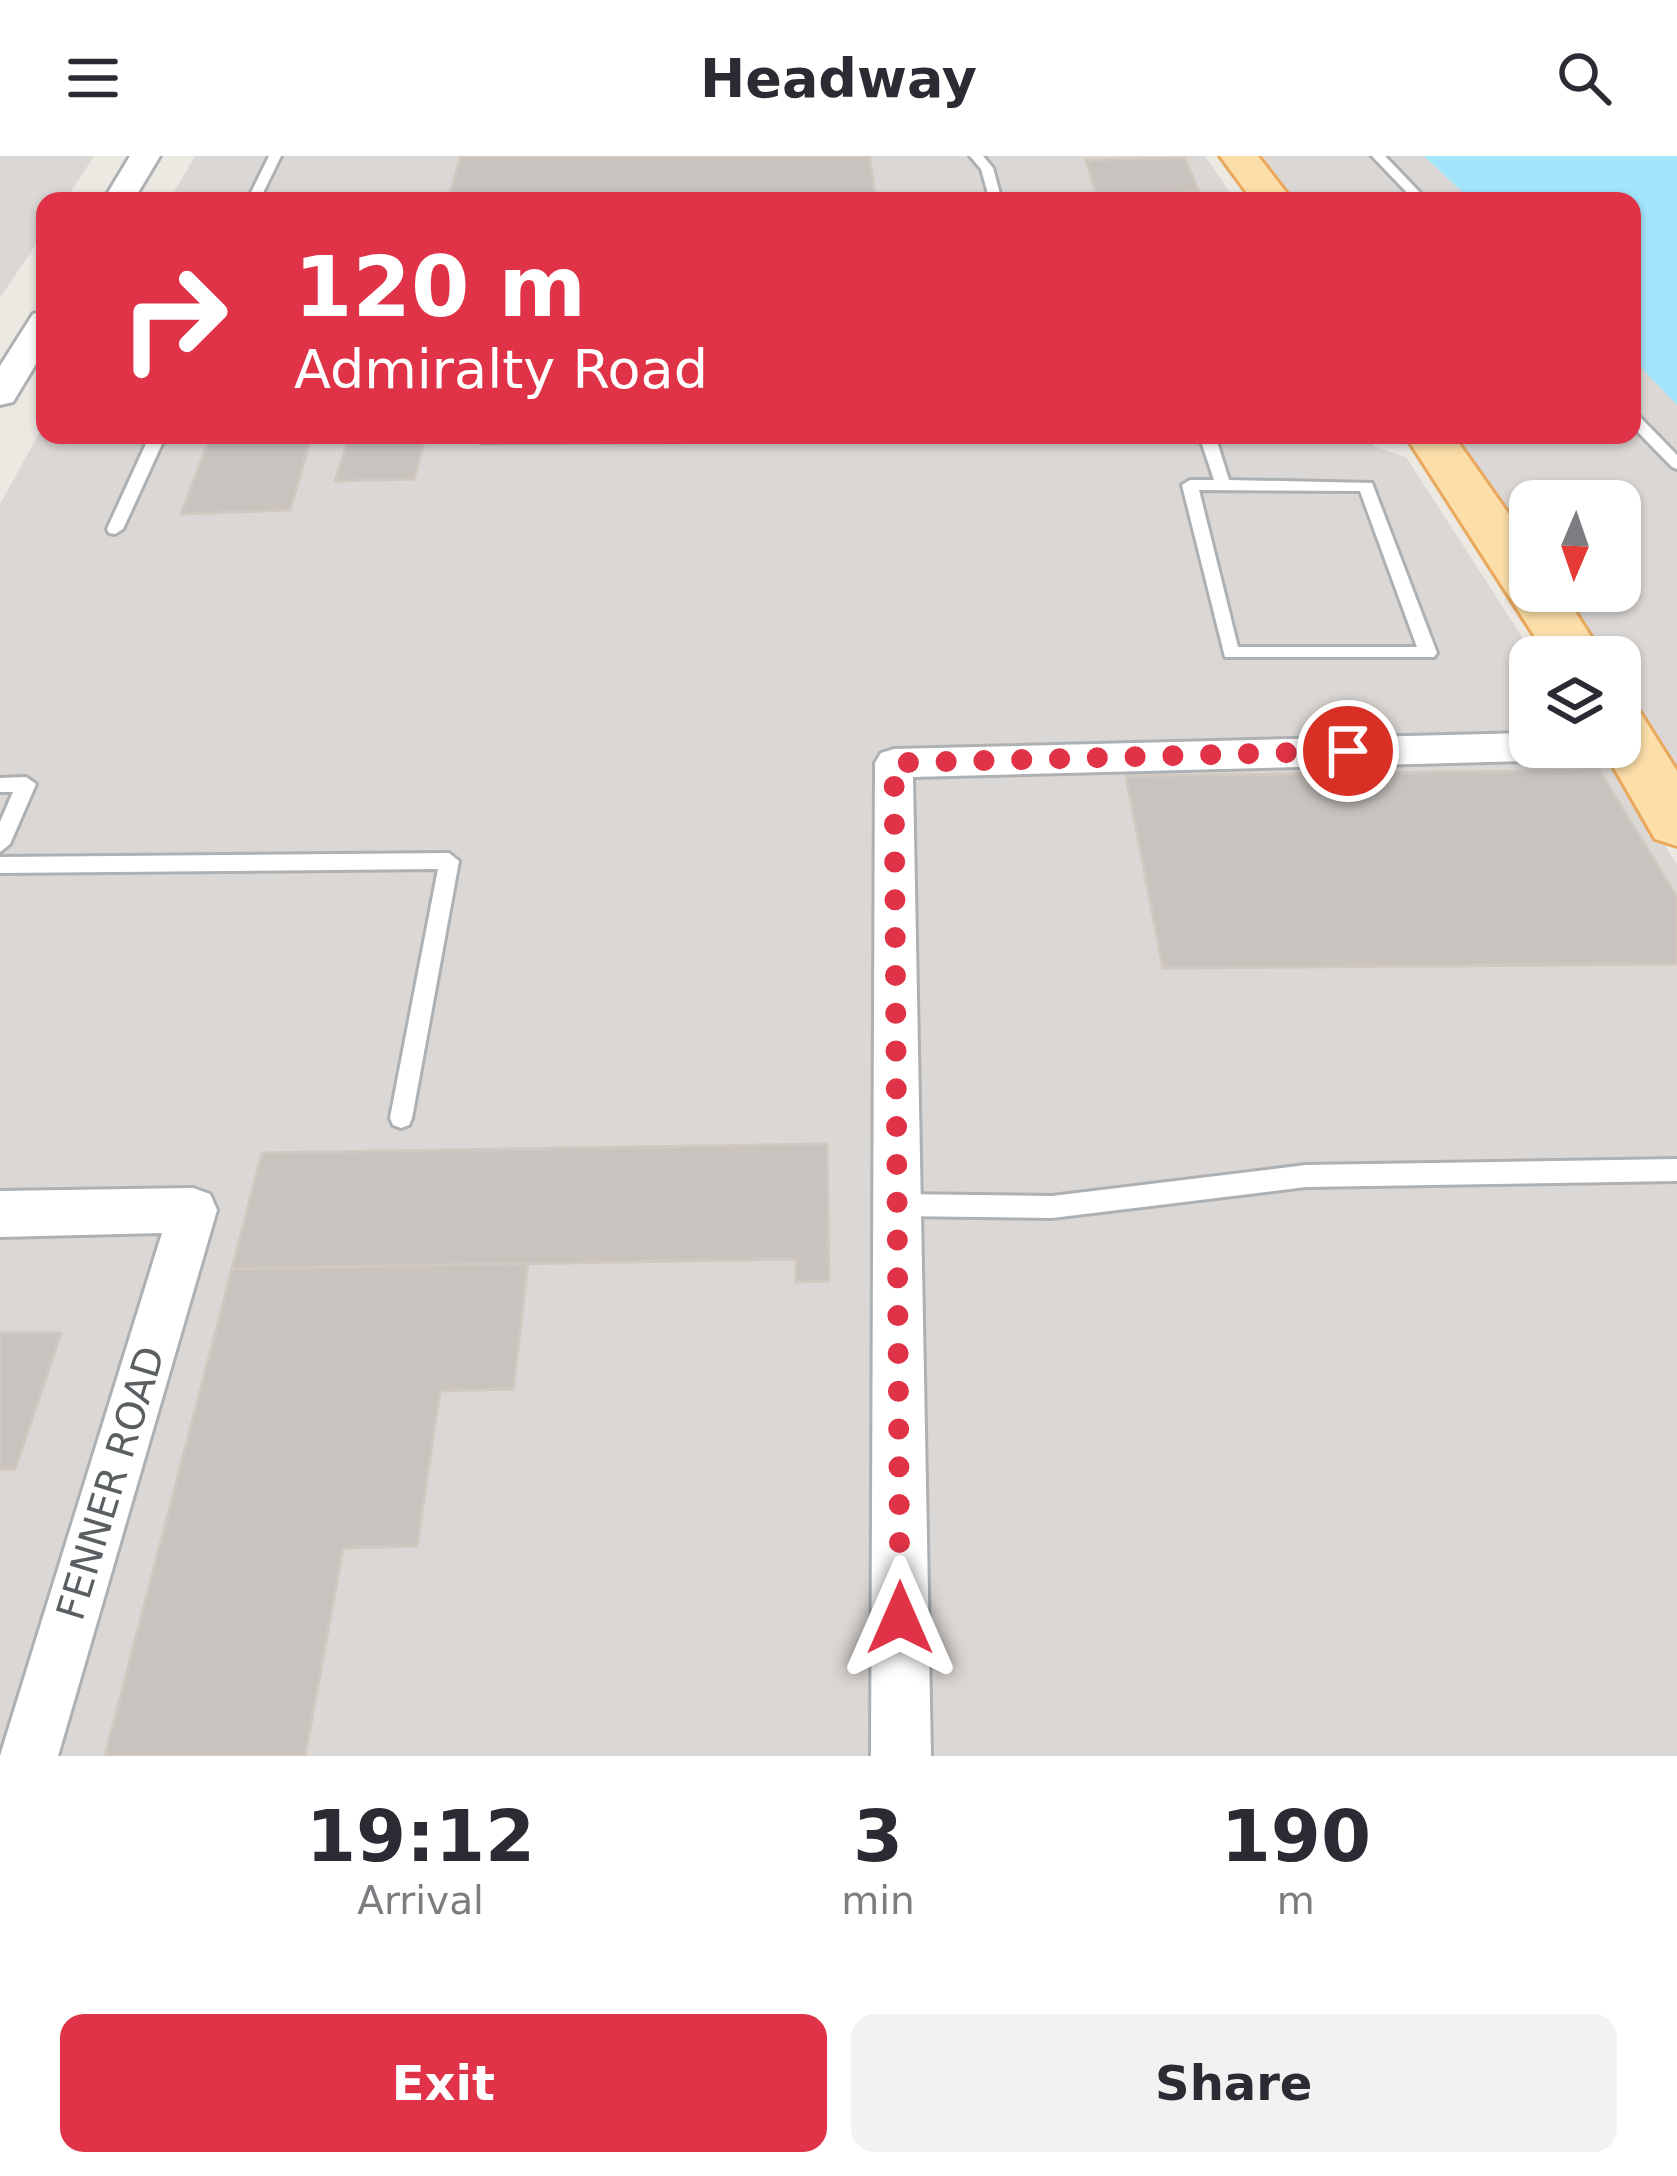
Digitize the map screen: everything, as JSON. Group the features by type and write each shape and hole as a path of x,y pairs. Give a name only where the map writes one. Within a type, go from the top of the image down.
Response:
{"main road":[{"path":"1239,156 1266,192"},
{"path":"1435,444 1509,552"},
{"path":"1641,765 1677,822"}],"street":[{"path":"123,192 145,156"},
{"path":"0,394 36,335"},
{"path":"901,1756 894,763 1509,748"},
{"name":"FENNER ROAD","path":"0,1214 193,1210 28,1756"}],"lane":[{"path":"258,192 275,156"},
{"path":"976,156 987,168 994,192"},
{"path":"1378,156 1413,192"},
{"path":"1641,426 1677,464"},
{"path":"116,529 154,444"},
{"path":"1210,444 1222,485"},
{"path":"1190,485 1222,485 1366,486 1428,653 1231,652 1190,485"},
{"path":"0,785 26,784 0,844"},
{"path":"0,865 449,861 401,1118"},
{"path":"897,1205 1052,1207 1306,1176 1677,1170"}],"shaded area":[{"path":"0,156 94,156 71,192 36,192 36,244 0,298"},
{"path":"195,156 1205,156 1230,192 174,192"},
{"path":"1262,156 1424,156 1462,192 1290,192"},
{"path":"1641,367 1677,405 1677,771 1641,715 1641,636 1590,636 1575,612 1641,612 1641,480 1509,480 1509,513 1463,444 1641,444"},
{"path":"36,439 36,444 1373,444 1406,457 1521,636 1509,636 1509,768 1618,768 1677,865 1677,1756 0,1756 0,504"}],"water":[{"path":"1424,156 1677,156 1677,405 1641,367 1641,192 1462,192"}],"building":[{"path":"461,156 869,156 875,192 451,192"},
{"path":"1185,158 1198,190 1096,192 1086,160"},
{"path":"208,444 309,444 290,510 181,514"},
{"path":"347,444 424,444 414,479 335,481"},
{"path":"1599,770 1677,897 1677,964 1163,968 1126,776"},
{"path":"827,1144 829,1281 796,1282 796,1259 232,1269 262,1153"},
{"path":"528,1263 513,1389 440,1391 417,1546 343,1548 305,1756 105,1756 232,1269"},
{"path":"0,1333 61,1333 15,1469 0,1469"}],"route":[{"path":"900,1618 894,763 1348,751"}]}
